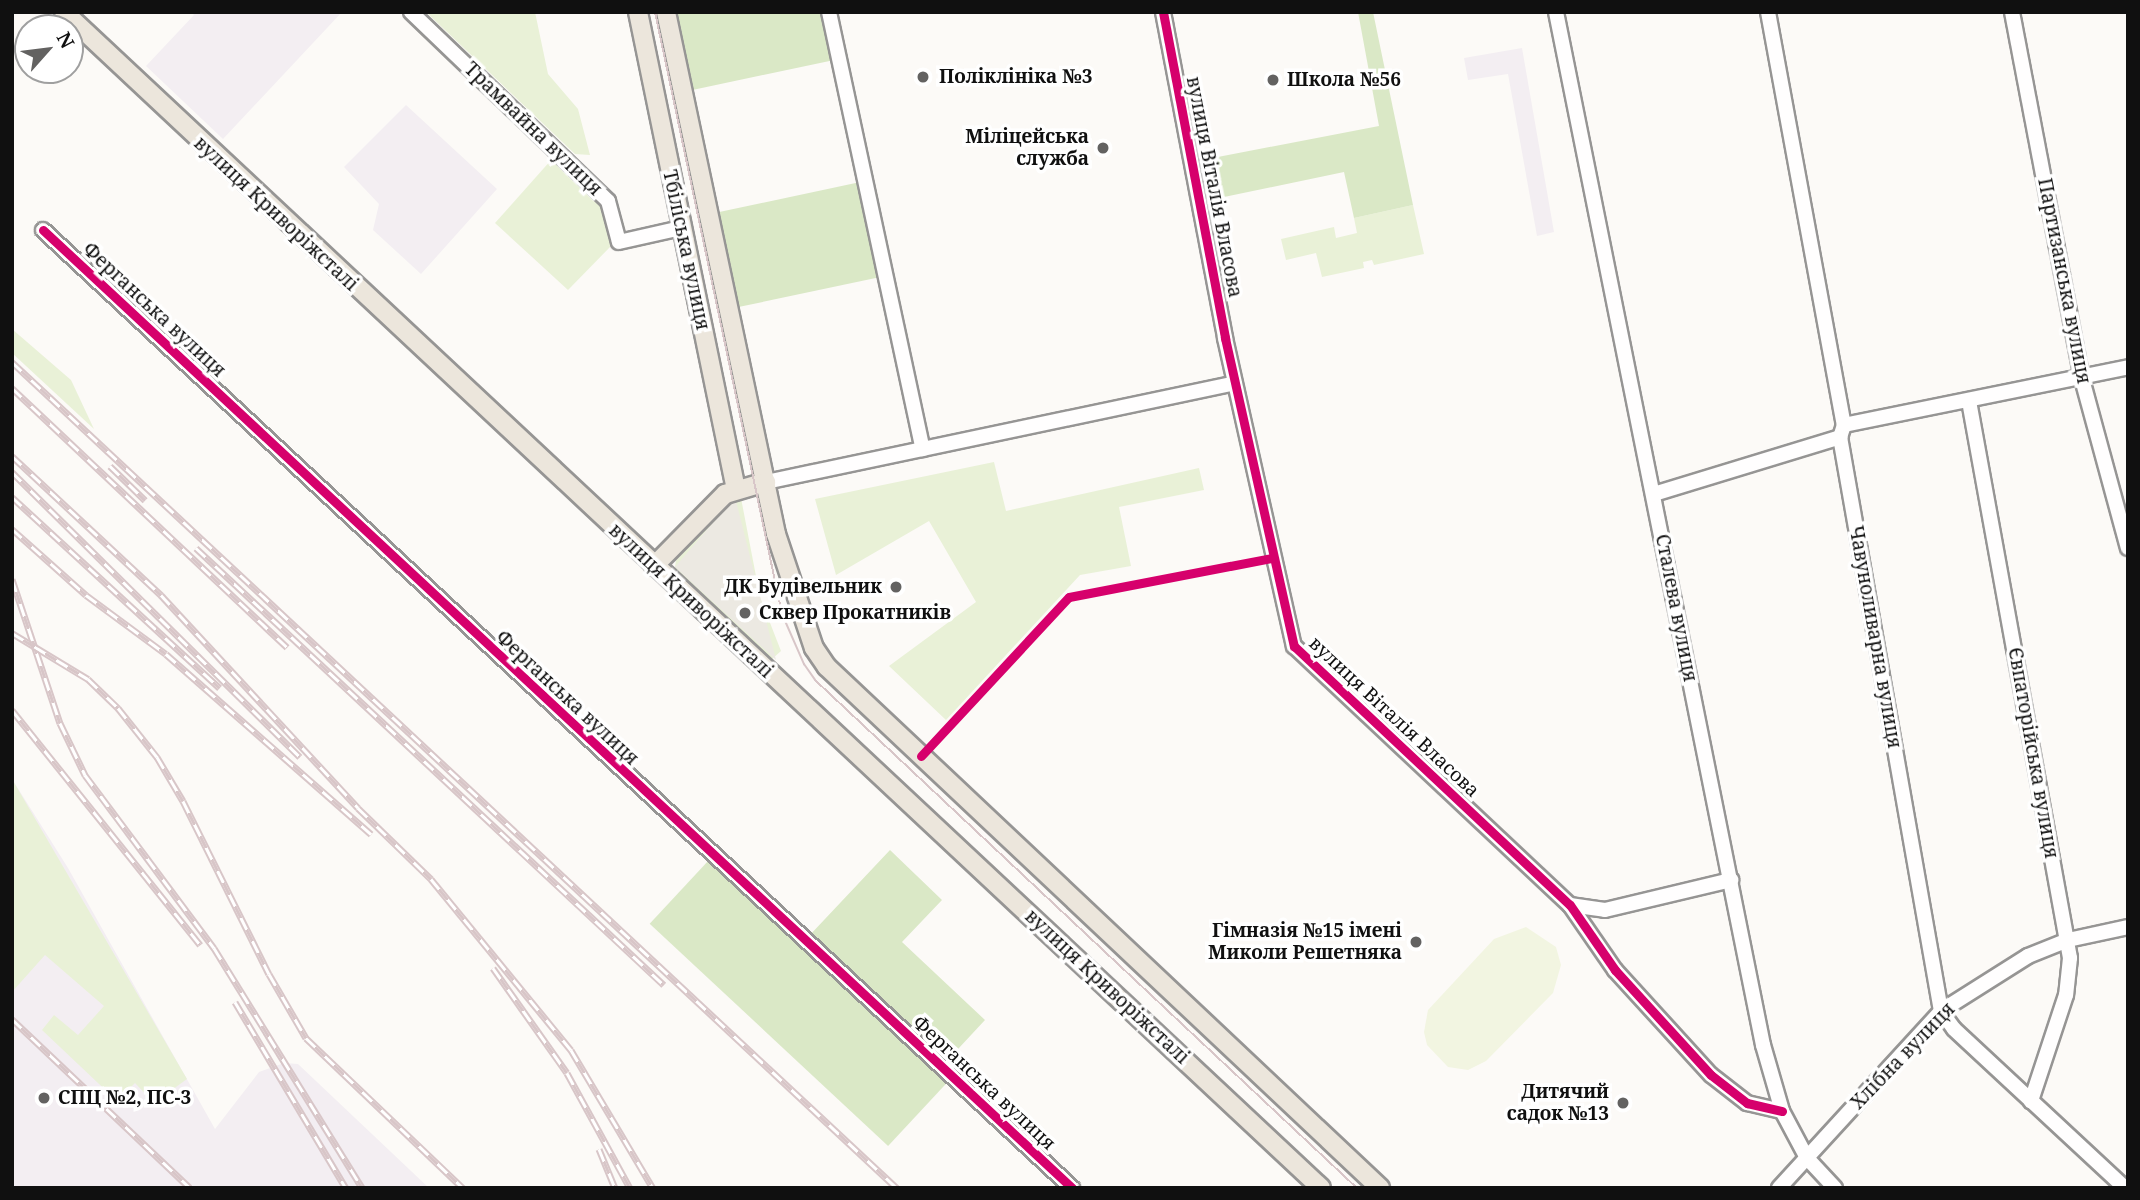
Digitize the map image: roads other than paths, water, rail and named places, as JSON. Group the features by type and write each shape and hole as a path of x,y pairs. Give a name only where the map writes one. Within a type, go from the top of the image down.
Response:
{"main road":[{"name":"вулиця Криворіжсталі","path":"64,12 1321,1188"},
{"name":"Тбіліська вулиця","path":"638,12 736,488"},
{"name":"Тбіліська вулиця","path":"666,12 766,482"},
{"path":"654,566 714,503 736,488 766,482 794,599 827,667 1380,1188"}],"street":[{"name":"Трамвайна вулиця","path":"411,12 608,201 618,242 681,228"},
{"path":"829,12 923,449"},
{"name":"вулиця Віталія Власова","path":"1163,12 1235,383 1294,646 1570,905 1615,970 1711,1075 1747,1103 1782,1111"},
{"name":"Сталева вулиця","path":"1556,12 1763,1045 1782,1111 1807,1158 1835,1188"},
{"name":"Чавуноливарна вулиця","path":"1768,12 1941,1011 1954,1029 2031,1101 2124,1180"},
{"name":"Партизанська вулиця","path":"2012,12 2082,379 2128,548"},
{"name":"Ферганська вулиця","path":"43,230 1072,1188"},
{"path":"1654,494 1842,431 2128,367"},
{"path":"766,482 1235,383"},
{"name":"Євпаторійська вулиця","path":"1969,401 2068,940 2066,995 2031,1101"},
{"path":"1570,905 1605,910 1731,880"},
{"name":"Хлібна вулиця","path":"1779,1188 1941,1011 2028,956 2068,940 2128,927"}],"tram line":[{"path":"655,12 782,614 804,664 815,680 1357,1188"}],"railway":[{"path":"12,362 897,1188"},
{"path":"12,388 287,647"},
{"path":"12,456 161,595 358,808 431,879 571,1050 653,1188"},
{"path":"110,466 145,500"},
{"path":"12,472 300,757"},
{"path":"12,497 220,688"},
{"path":"12,529 86,595 166,654 371,834"},
{"path":"196,548 664,985"},
{"path":"12,579 60,723 85,775 214,948 362,1188"},
{"path":"12,633 88,679 118,708 157,757 183,801 269,974 306,1038 463,1188"},
{"path":"12,710 200,945"},
{"path":"493,968 567,1073 630,1188"},
{"path":"235,1002 346,1188"},
{"path":"12,1019 190,1188"},
{"path":"599,1149 615,1188"}],"place":[{"name":"Поліклініка №3","path":"923,77"},
{"name":"Школа №56","path":"1273,80"},
{"name":"Міліцейська служба","path":"1103,148"},
{"name":"ДК Будівельник","path":"896,587"},
{"name":"Сквер Прокатників","path":"745,613"},
{"name":"Гімназія №15 імені Миколи Решетняка","path":"1416,942"},
{"name":"СПЦ №2, ПС-3","path":"44,1098"},
{"name":"Дитячий садок №13","path":"1623,1103"}]}
